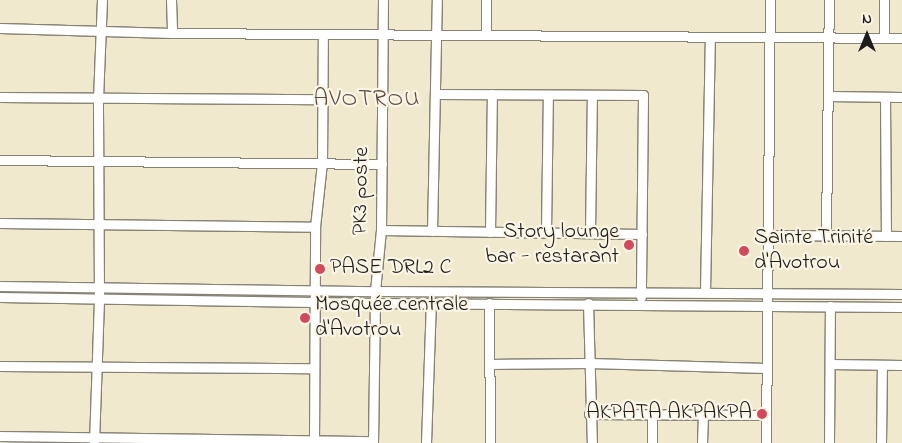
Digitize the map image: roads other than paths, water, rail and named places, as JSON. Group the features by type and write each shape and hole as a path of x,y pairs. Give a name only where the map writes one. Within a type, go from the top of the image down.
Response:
{"street":[{"path":"94,440 95,368 99,299 98,99 102,0"},
{"path":"171,0 172,33"},
{"name":"PK3 poste","path":"373,442 375,292 381,230 383,0"},
{"path":"432,231 437,0"},
{"path":"486,0 486,35"},
{"path":"766,443 770,0"},
{"path":"826,236 829,0"},
{"path":"884,0 884,38"},
{"path":"0,28 172,33 902,38"},
{"path":"314,441 315,227 322,163 323,34"},
{"path":"705,292 710,37"},
{"path":"435,94 643,95 641,304"},
{"path":"490,232 492,94"},
{"path":"546,232 548,95"},
{"path":"590,233 592,95"},
{"path":"828,96 902,97"},
{"path":"885,96 886,236"},
{"path":"0,97 323,99"},
{"path":"0,160 382,164"},
{"path":"0,223 315,227"},
{"path":"381,230 642,234"},
{"path":"768,235 902,236"},
{"path":"0,286 315,289 375,292 902,294"},
{"path":"0,298 902,307"},
{"path":"426,443 431,302"},
{"path":"489,303 490,443"},
{"path":"588,303 589,414 592,443"},
{"path":"828,443 830,306"},
{"path":"490,364 589,363 766,368"},
{"path":"830,364 902,365"},
{"path":"882,365 882,443"},
{"path":"0,366 313,368"},
{"path":"589,414 766,415"},
{"path":"652,414 652,443"},
{"path":"702,443 703,414"},
{"path":"0,436 94,440 373,442"}],"place":[{"name":"Story lounge bar - restarant","path":"629,245"},
{"name":"Sainte Trinité d'Avotrou","path":"744,251"},
{"name":"PASE DRL2 C","path":"320,269"},
{"name":"Mosquée centrale d'Avotrou","path":"305,318"},
{"name":"AKPATA AKPAKPA","path":"762,414"}],"district":[{"name":"AVOTROU","path":"367,100"}]}
